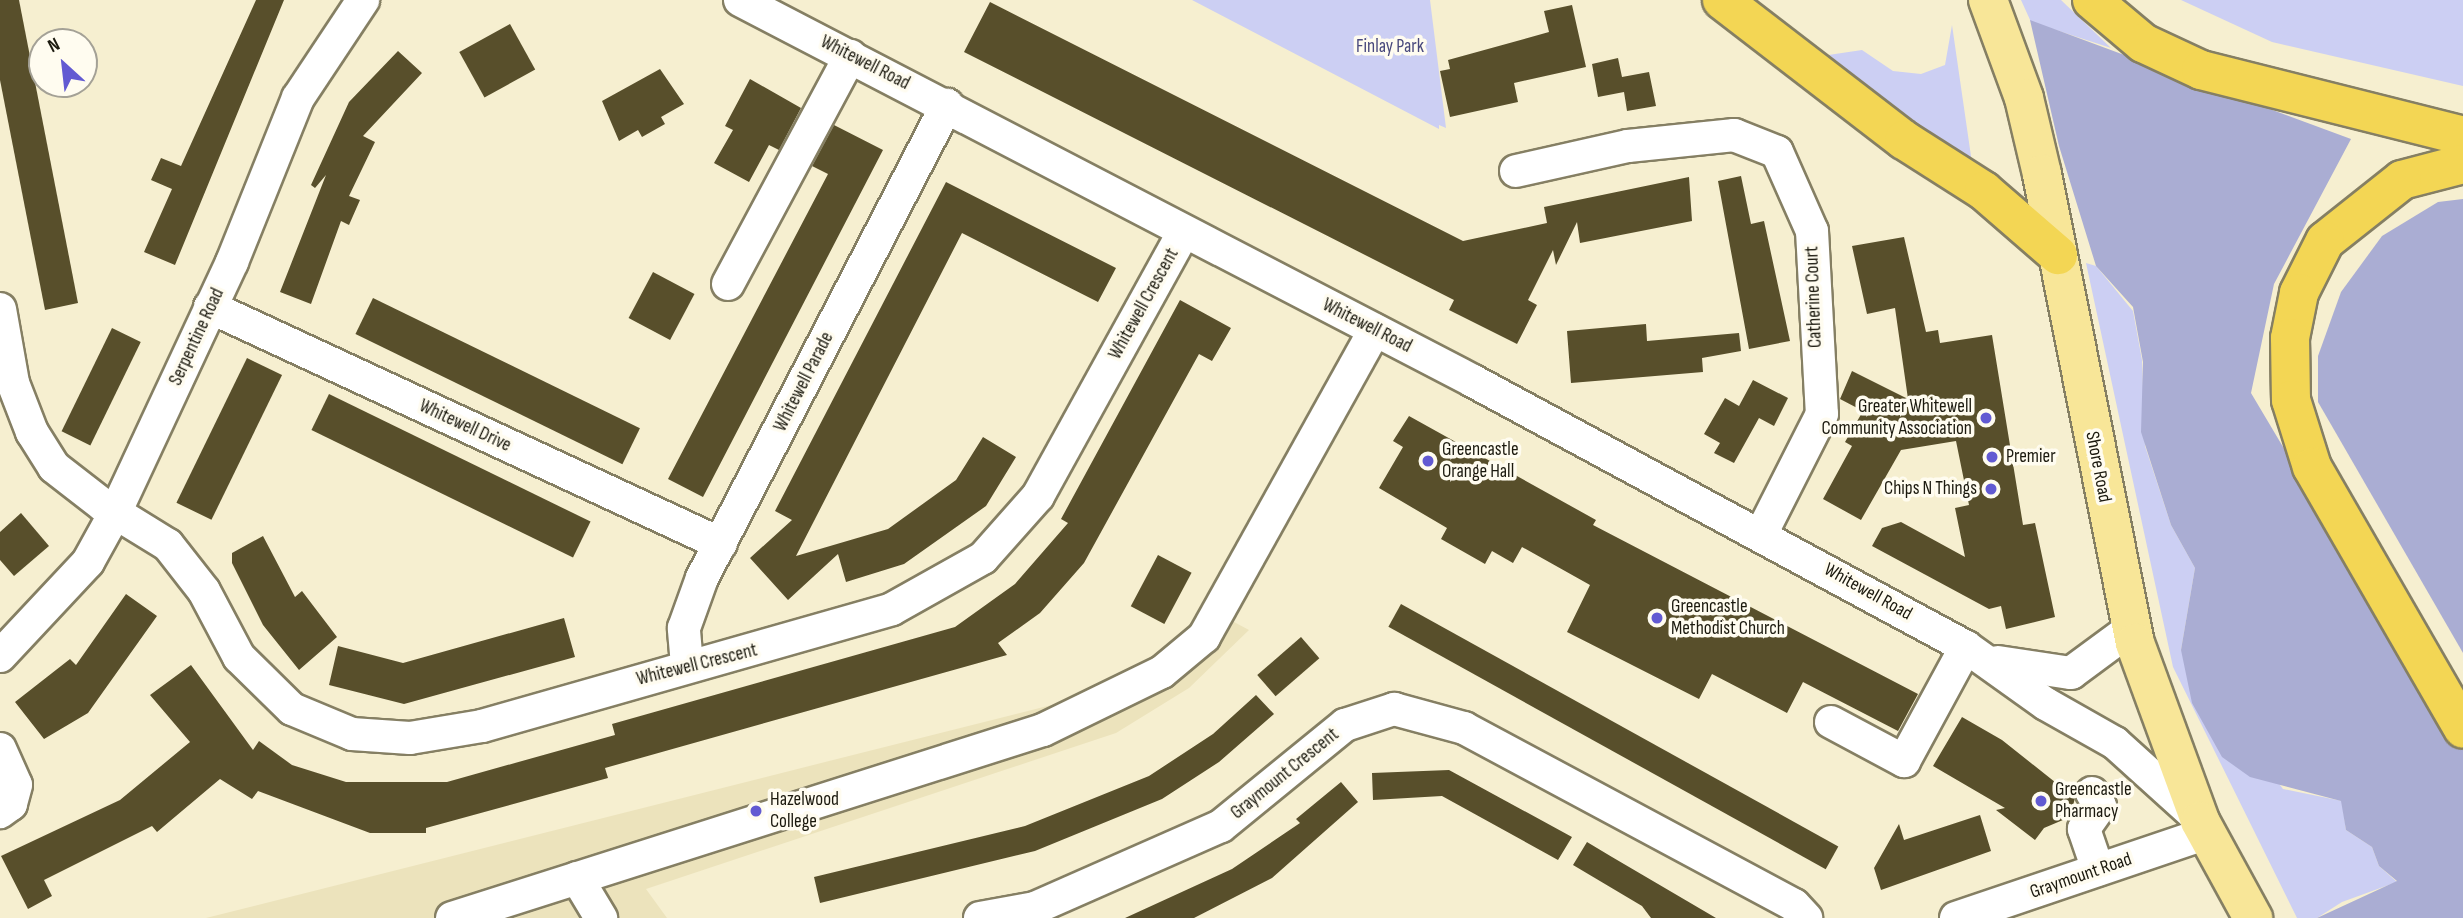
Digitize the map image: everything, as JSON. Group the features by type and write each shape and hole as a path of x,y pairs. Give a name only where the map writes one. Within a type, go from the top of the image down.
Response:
{"highway":[{"path":"1722,0 1904,139 1984,191 2058,255"},
{"path":"2092,0 2143,43 2201,70 2463,136"},
{"path":"2463,164 2402,180 2351,215 2325,241 2299,293 2290,338 2291,400 2312,467 2463,729"}],"main road":[{"name":"Shore Road","path":"1988,0 2024,97 2132,628 2204,827 2253,918"}],"street":[{"name":"Serpentine Road","path":"0,656 88,562 115,513 210,307 298,98 363,0"},
{"name":"Whitewell Road","path":"740,0 947,105 1182,233 1375,330 1761,534 1978,653 2046,704 2115,743 2204,827"},
{"path":"728,284 850,56"},
{"name":"Whitewell Parade","path":"687,665 684,628 721,544 947,105"},
{"name":"Catherine Court","path":"1516,171 1628,146 1734,135 1777,152 1812,232 1822,414 1761,534"},
{"name":"Whitewell Crescent","path":"0,309 7,385 54,467 115,513 168,545 204,591 239,657 292,709 352,734 410,738 482,726 687,665 892,609 982,558 1038,496 1182,233"},
{"name":"Whitewell Drive","path":"210,307 721,544"},
{"path":"452,918 1043,730 1162,672 1204,637 1296,481 1375,330"},
{"name":"Whitewell Road","path":"1978,653 2071,673 2132,628"},
{"path":"1831,722 1904,761 1978,653"},
{"name":"Graymount Crescent","path":"980,918 1035,908 1221,826 1345,725 1394,709 1464,728 1794,905 1806,918"},
{"path":"0,750 16,785 11,804 0,812"},
{"path":"2092,793 2099,807 2084,828 2098,870"},
{"name":"Graymount Road","path":"1955,918 2098,870 2204,827"},
{"path":"577,878 601,918"}],"shaded area":[{"path":"2030,20 2351,139 2274,284 2251,393 2463,750 2463,918 2317,918 2397,881 2379,866 2372,847 2346,830 2341,801 2250,777 2222,757 2192,703 2181,650 2195,568 2171,525 2141,432 2143,362 2133,307 2096,266 2059,146"},
{"path":"2463,199 2463,653 2318,402 2318,356 2341,292 2382,236 2438,202"},
{"name":"Hazelwood College","path":"1206,607 1249,630 1189,688 1116,733 646,889 667,918 206,918 1091,695 1160,656"}],"green space":[{"name":"Finlay Park","path":"1192,0 1430,0 1446,128 1439,125 1439,129"},
{"path":"2021,0 2061,0 2111,48 2031,22"},
{"path":"2181,0 2463,0 2463,86 2272,42"},
{"path":"1952,25 1972,163 1815,57 1862,50 1893,71 1921,74 1945,65"},
{"path":"2086,263 2096,266 2133,311 2142,360 2145,446 2171,525 2195,568 2181,650 2283,789 2342,801 2346,830 2372,847 2379,866 2397,882 2342,902 2317,918 2297,918 2173,667"}],"building":[{"path":"0,0 19,0 28,46 28,98 38,98 78,303 45,310 0,80"},
{"path":"256,0 284,0 175,265 144,252 172,189 151,180 161,158 181,166"},
{"path":"990,2 1463,241 1547,223 1544,207 1689,177 1692,221 1580,243 1577,222 1556,265 1553,250 1528,300 1537,305 1517,344 1449,310 1454,300 964,52"},
{"path":"1572,5 1586,67 1514,83 1518,102 1450,117 1440,71 1450,69 1448,60 1549,32 1544,11"},
{"path":"510,24 535,69 484,98 459,52"},
{"path":"398,51 422,73 363,136 375,142 349,196 360,200 349,225 341,221 311,304 280,292 326,175 315,188 311,185 349,102"},
{"path":"1618,58 1622,77 1649,72 1656,106 1627,111 1624,92 1598,97 1592,64"},
{"path":"660,69 684,104 661,117 665,124 642,137 638,130 619,141 602,101"},
{"path":"750,79 801,108 779,150 769,145 749,182 714,163 733,130 725,126"},
{"path":"834,125 883,150 703,497 668,479 828,174 812,166"},
{"path":"1741,176 1751,224 1764,221 1790,341 1749,349 1718,181"},
{"path":"946,182 1116,268 1098,302 962,233 796,556 888,529 956,480 983,437 1016,457 986,506 904,564 846,582 838,554 788,600 750,558 792,520 775,511"},
{"path":"1904,237 1926,332 1938,330 1940,343 1992,335 2023,525 2035,523 2055,617 2006,629 2001,606 1989,609 1872,546 1882,528 1901,522 1965,557 1955,508 1969,505 1956,441 1901,450 1861,520 1823,499 1852,446 1845,442 1863,411 1840,399 1852,371 1908,399 1895,308 1867,314 1852,246"},
{"path":"653,272 694,294 670,340 629,318"},
{"path":"373,298 640,428 622,464 355,334"},
{"path":"1180,300 1231,328 1212,361 1199,354 1084,563 1040,613 998,643 1007,655 605,768 608,778 426,828 426,833 370,833 258,791 252,799 220,779 157,832 152,826 44,880 52,896 28,909 1,856 120,800 190,742 150,695 191,665 253,750 259,741 292,765 346,782 447,782 615,735 612,724 955,627 1015,584 1068,523 1061,519"},
{"path":"1646,324 1647,341 1739,333 1741,351 1702,358 1703,372 1571,383 1567,331"},
{"path":"112,328 141,342 90,445 62,431"},
{"path":"247,358 282,375 211,520 176,503"},
{"path":"1753,380 1788,398 1774,426 1759,418 1734,463 1714,453 1720,443 1704,434 1725,398 1739,406"},
{"path":"329,394 591,522 573,558 311,430"},
{"path":"1409,416 1596,520 1593,525 1918,694 1898,731 1803,682 1787,713 1712,674 1699,699 1567,632 1590,585 1522,547 1513,563 1492,551 1485,564 1441,539 1447,528 1379,488 1403,447 1393,441"},
{"path":"21,513 49,546 14,576 0,560 0,532"},
{"path":"263,536 295,597 302,591 337,637 299,670 263,625 232,563 232,553"},
{"path":"1158,555 1192,573 1164,624 1131,606"},
{"path":"126,594 157,616 88,713 44,739 15,702 70,659 76,665"},
{"path":"1401,604 1838,846 1826,869 1388,627"},
{"path":"564,618 575,657 404,704 329,685 338,646 403,663"},
{"path":"1301,637 1319,658 1276,696 1257,675"},
{"path":"1256,695 1274,714 1219,762 1162,799 1035,851 820,903 814,877 1025,826 1149,776 1213,734"},
{"path":"1962,717 2002,740 2075,798 2070,817 2044,828 2035,840 1996,810 2005,808 1933,766"},
{"path":"1449,770 1572,837 1558,860 1442,796 1373,800 1372,773"},
{"path":"1341,782 1358,802 1272,878 1194,918 1125,918 1232,869 1300,823 1296,819"},
{"path":"1980,815 1991,851 1881,890 1874,868 1899,824 1904,840"},
{"path":"1587,842 1716,918 1651,918 1642,906 1573,865"}],"place":[{"name":"Greater Whitewell Community Association","path":"1986,418"},
{"name":"Premier","path":"1992,457"},
{"name":"Greencastle Orange Hall","path":"1428,461"},
{"name":"Chips N Things","path":"1991,489"},
{"name":"Greencastle Methodist Church","path":"1657,618"},
{"name":"Greencastle Pharmacy","path":"2041,801"},
{"name":"Hazelwood College","path":"756,811"}]}
